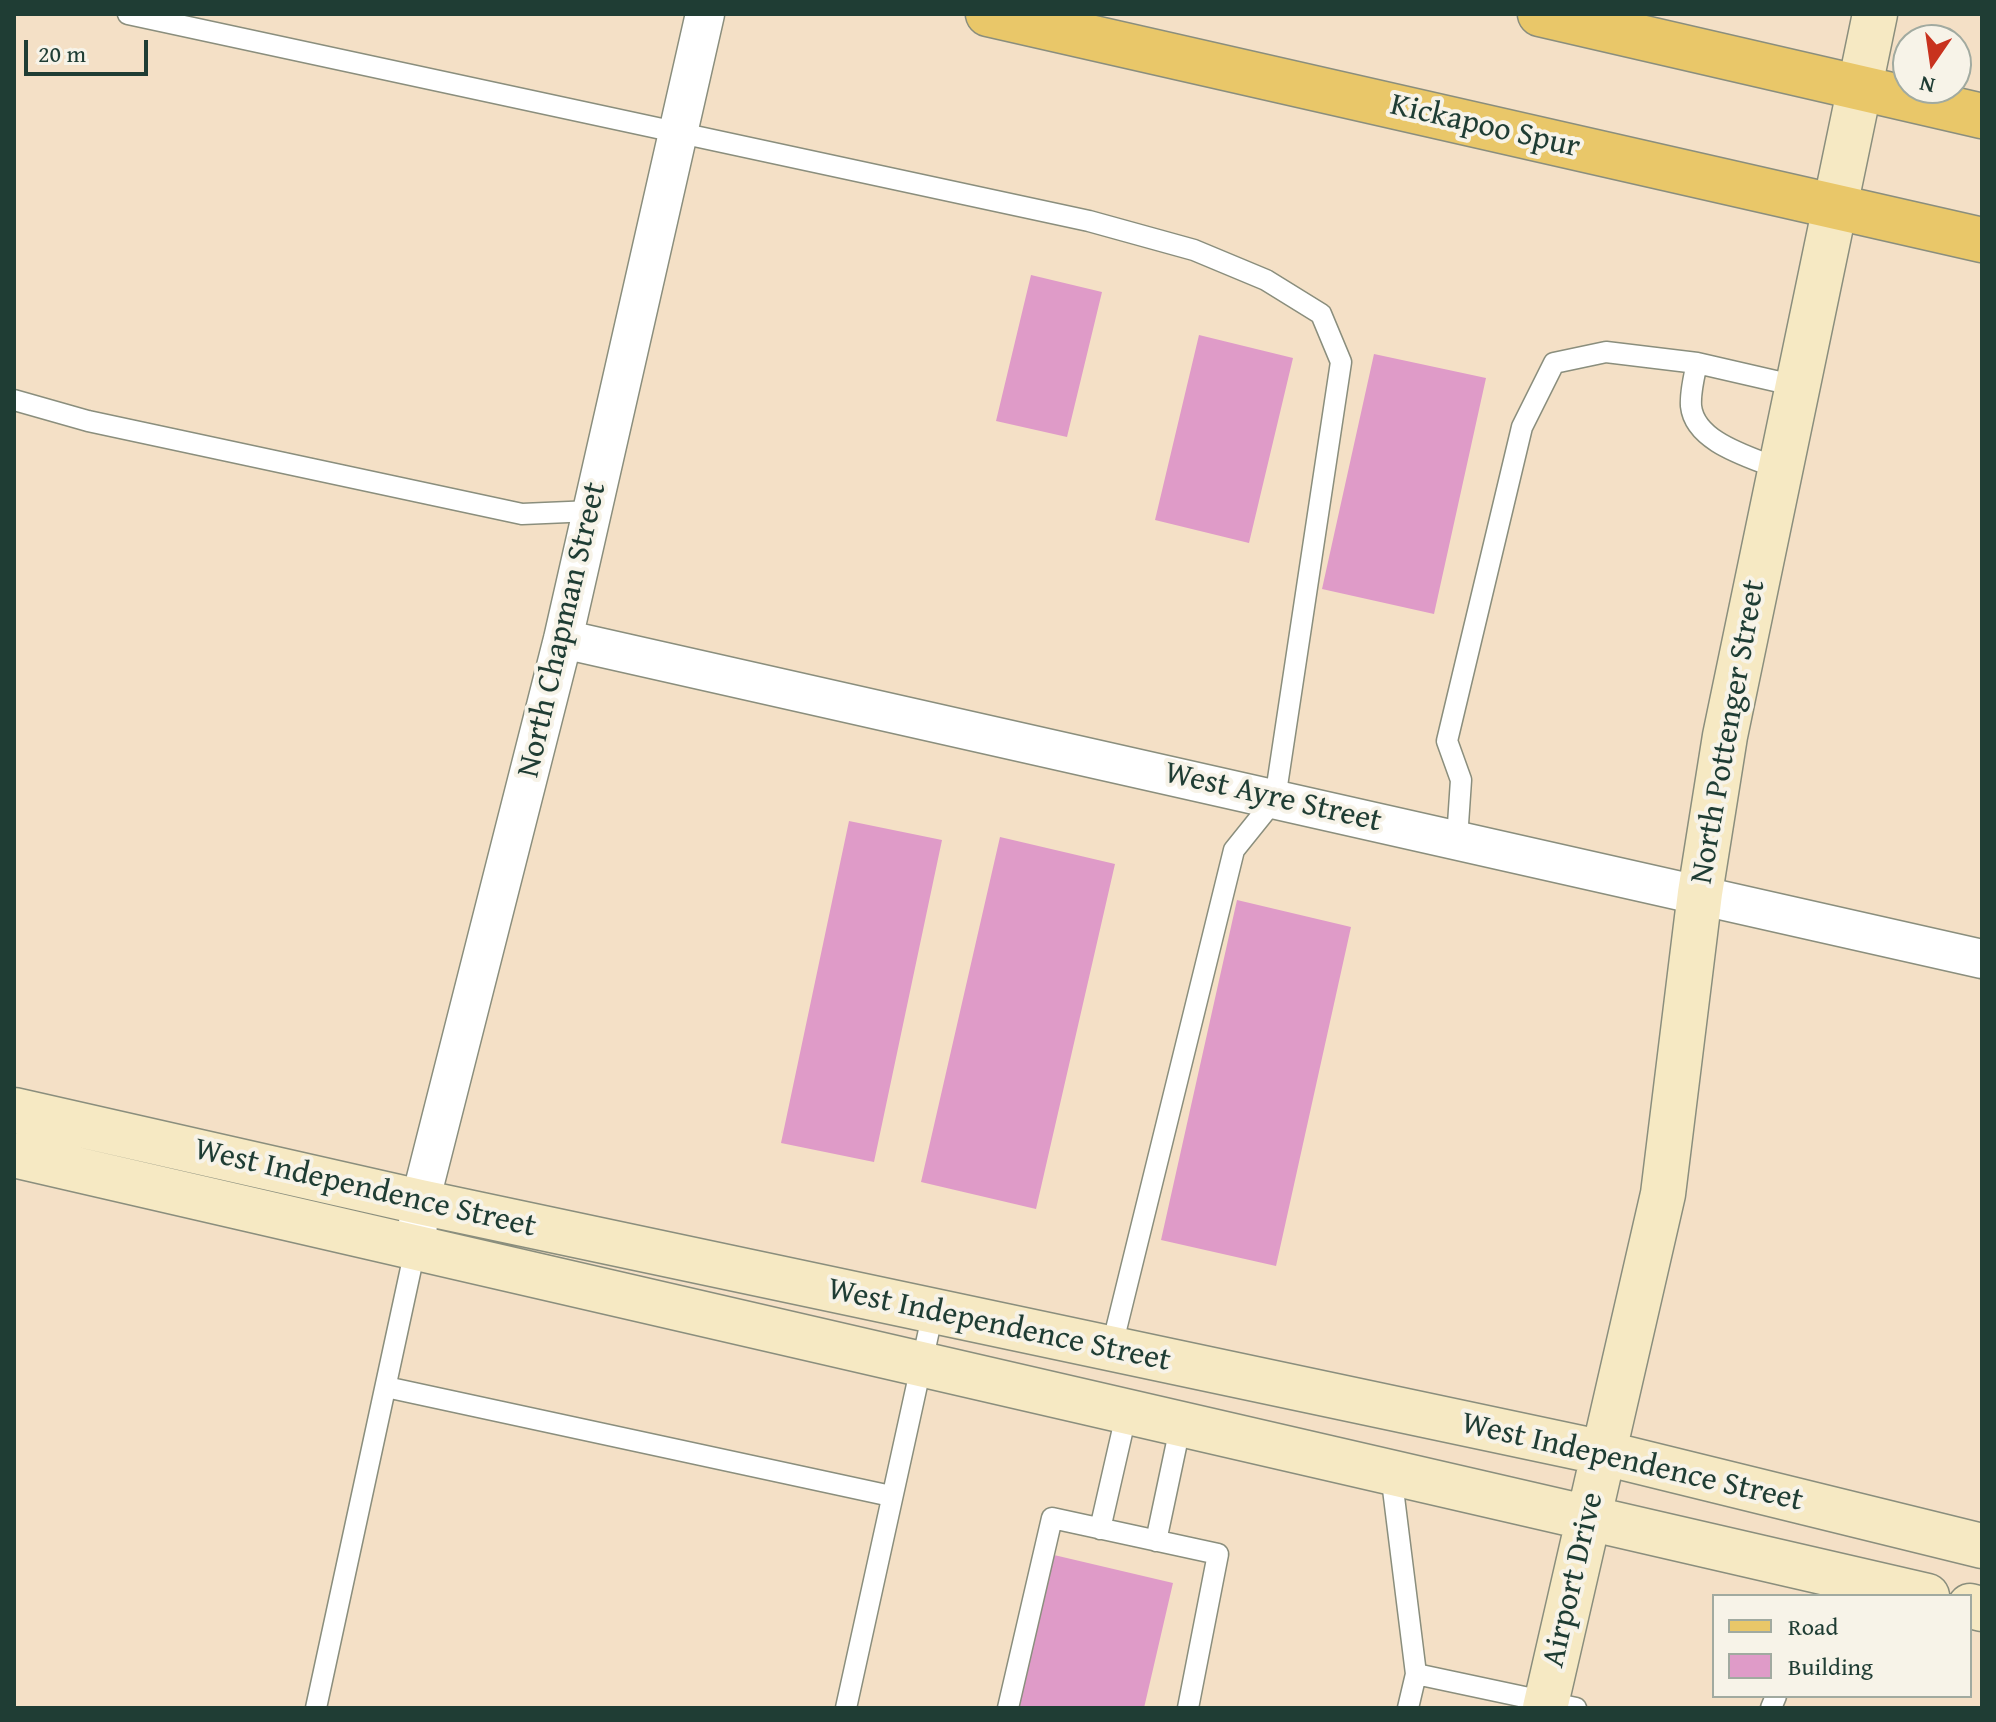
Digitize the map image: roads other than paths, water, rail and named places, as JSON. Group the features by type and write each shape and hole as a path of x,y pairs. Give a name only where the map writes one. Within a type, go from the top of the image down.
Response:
{"main road":[{"name":"Kickapoo Spur","path":"988,14 1982,240"},
{"path":"1540,14 1982,116"}],"street":[{"name":"North Chapman Street","path":"416,1245 420,1202 563,639 705,14"},
{"name":"North Pottenger Street","path":"1604,1453 1663,1194 1700,893 1725,736 1875,14"},
{"name":"West Ayre Street","path":"563,639 1982,959"},
{"name":"West Independence Street","path":"14,1110 420,1202 1604,1453 1982,1546"},
{"name":"West Independence Street","path":"14,1155 416,1245 1587,1519 1808,1583 1909,1594"},
{"name":"Airport Drive","path":"1556,1706 1587,1519 1604,1453"}],"lane":[{"path":"128,14 1089,221 1194,250 1266,280 1321,314 1341,362 1275,799 1234,850 1111,1350"},
{"path":"1457,839 1461,780 1447,741 1522,427 1554,363 1606,352 1697,363 1797,386"},
{"path":"1697,363 1691,409 1702,427 1724,447 1779,469"},
{"path":"14,400 88,421 522,514 592,511"},
{"path":"316,1708 416,1245"},
{"path":"846,1708 933,1312"},
{"path":"386,1387 891,1496"},
{"path":"1100,1529 1127,1411"},
{"path":"1156,1541 1181,1423"},
{"path":"1391,1473 1416,1674 1408,1708"},
{"path":"1008,1708 1052,1518 1218,1554 1188,1708"},
{"path":"1416,1674 1556,1706"}]}
